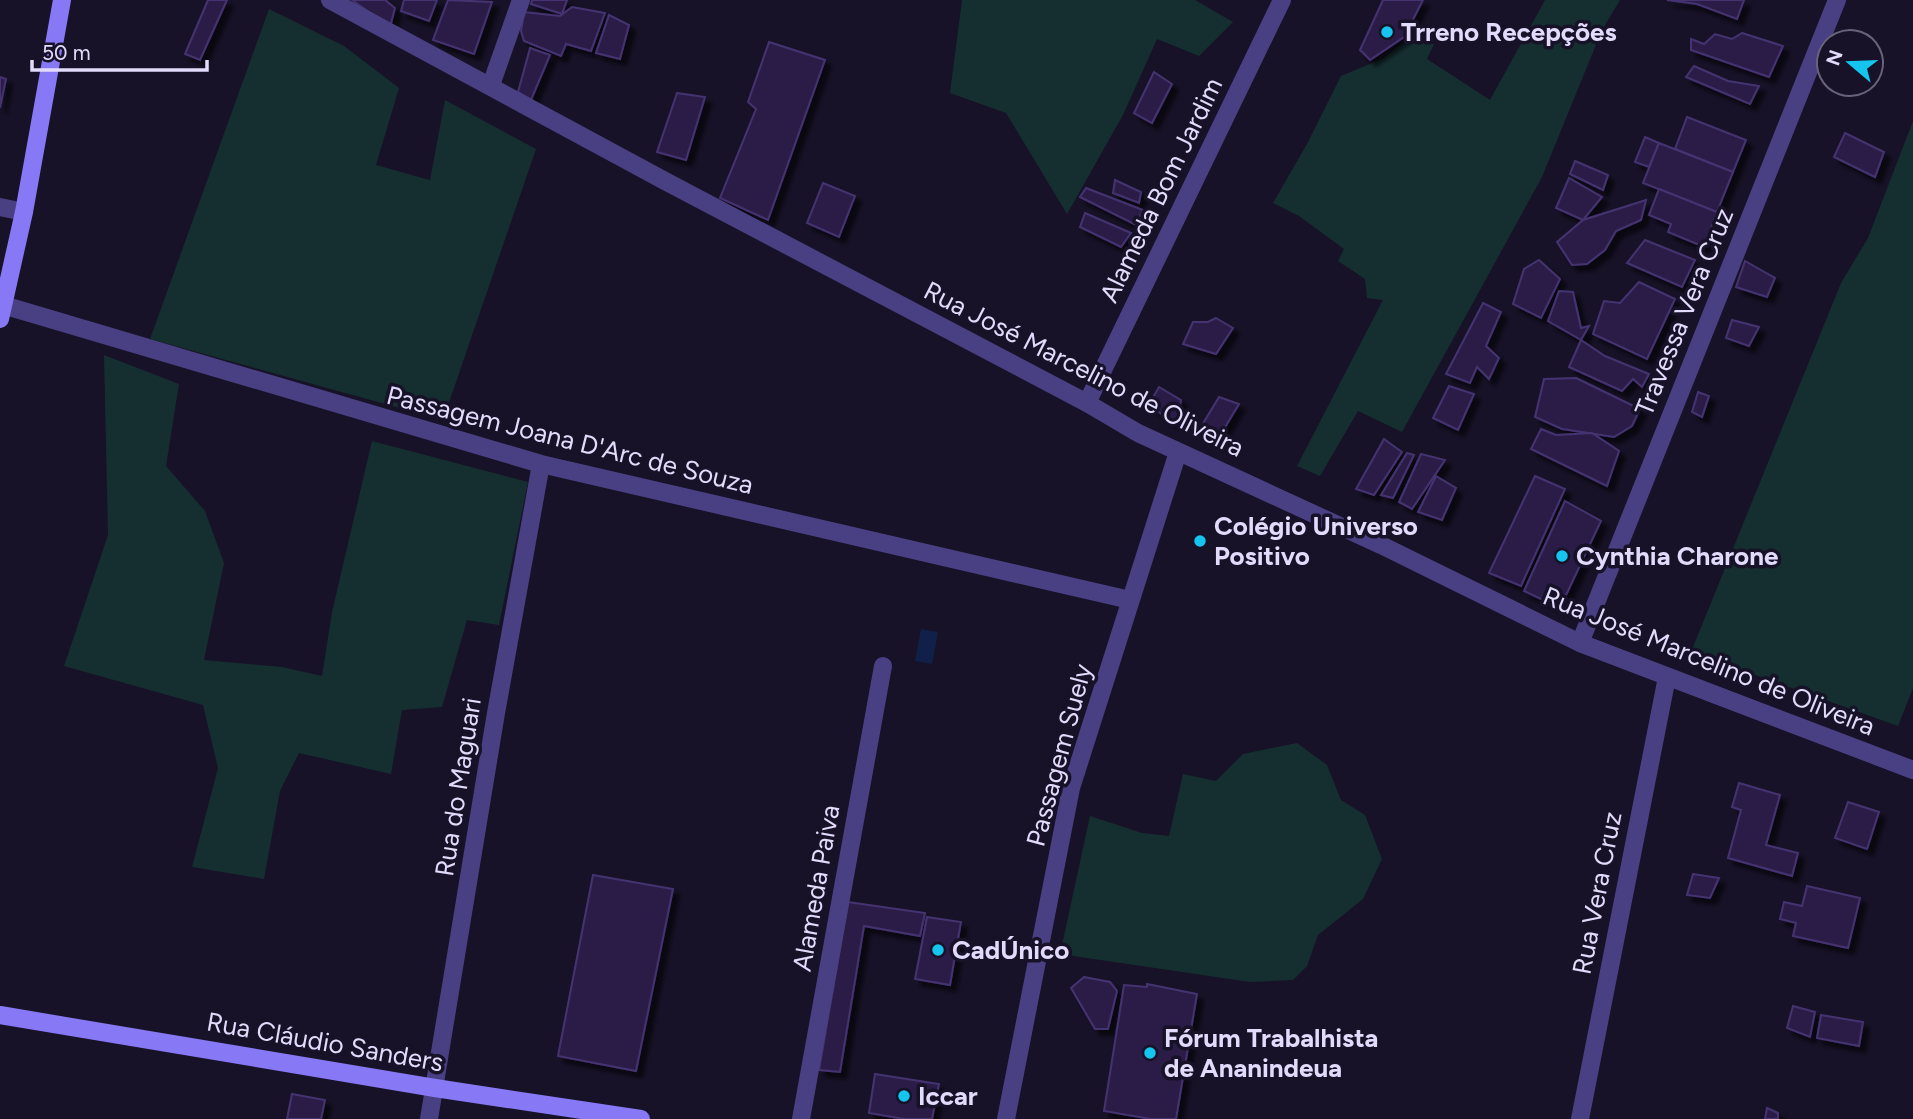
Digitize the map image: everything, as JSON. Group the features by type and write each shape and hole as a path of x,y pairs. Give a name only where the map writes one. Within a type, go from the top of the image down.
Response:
{"main road":[{"path":"2,312 62,0"},
{"name":"Rua Cláudio Sanders","path":"0,1015 436,1088 641,1119"}],"street":[{"name":"Rua José Marcelino de Oliveira","path":"330,0 664,181 1087,403 1138,433 1381,545 1580,643 1913,770"},
{"path":"491,85 521,0"},
{"name":"Alameda Bom Jardim","path":"1087,403 1282,0"},
{"name":"Travessa Vera Cruz","path":"1580,643 1837,0"},
{"path":"0,207 23,212"},
{"name":"Passagem Joana D'Arc de Souza","path":"2,312 541,464 1130,600"},
{"name":"Passagem Suely","path":"1006,1119 1071,788 1178,452"},
{"name":"Rua do Maguari","path":"429,1119 496,713 541,464"},
{"name":"Alameda Paiva","path":"801,1119 883,666"},
{"name":"Rua Vera Cruz","path":"1580,1119 1667,677"}],"green space":[{"path":"962,0 1195,0 1233,22 1199,56 1157,39 1123,115 1067,214 1006,113 950,93"},
{"path":"1545,0 1620,0 1602,30 1542,177 1402,432 1358,411 1320,476 1297,466 1383,300 1367,298 1365,279 1338,261 1344,249 1299,216 1273,203 1307,144 1341,76 1382,59 1414,34 1434,44 1427,59 1490,100"},
{"path":"269,9 344,46 399,88 376,165 430,180 445,100 536,149 443,420 150,339"},
{"path":"1913,121 1913,688 1898,726 1691,652 1841,283 1868,238"},
{"path":"104,355 179,384 166,466 205,511 224,563 204,660 282,667 322,676 332,612 372,441 528,482 499,625 467,620 442,707 402,710 391,774 299,753 280,791 264,879 192,867 218,768 203,705 64,666 108,535"},
{"path":"1297,743 1327,765 1341,800 1365,815 1382,859 1363,899 1318,935 1307,966 1293,980 1250,982 1060,954 1090,816 1142,833 1169,836 1183,774 1216,781 1243,754"}],"water":[{"path":"921,629 938,632 932,664 915,661"}],"building":[{"path":"208,0 227,0 200,60 185,54"},
{"path":"352,0 385,0 395,8 390,27"},
{"path":"404,0 437,0 429,21 401,11"},
{"path":"448,0 492,2 474,54 433,40"},
{"path":"532,0 567,0 562,14 531,4"},
{"name":"Trreno Recepções","path":"1383,0 1423,0 1404,37 1370,60 1360,50"},
{"path":"1667,0 1744,0 1737,19 1697,4"},
{"path":"572,7 605,13 591,51 566,44 561,56 524,41 521,31 524,12 560,16"},
{"path":"609,15 629,25 620,59 596,53"},
{"path":"1742,33 1783,46 1769,77 1691,50 1691,39 1704,44 1715,34 1732,39"},
{"path":"769,42 825,60 768,220 720,198 756,109 748,102"},
{"path":"530,48 550,55 531,100 518,92"},
{"path":"1694,66 1728,81 1759,86 1750,104 1686,77"},
{"path":"1154,72 1172,84 1152,123 1134,113"},
{"path":"0,77 6,79 0,108"},
{"path":"677,93 705,97 686,160 657,152"},
{"path":"1687,117 1746,140 1733,172 1675,149"},
{"path":"1845,133 1884,152 1875,177 1834,157"},
{"path":"1645,137 1659,143 1649,167 1635,162"},
{"path":"1659,143 1733,172 1717,212 1643,183"},
{"path":"1575,161 1608,175 1603,190 1570,174"},
{"path":"1569,178 1602,197 1583,220 1556,208"},
{"path":"1115,180 1141,192 1139,203 1113,193"},
{"path":"823,183 855,196 839,237 807,223"},
{"path":"1086,188 1143,210 1136,225 1080,197"},
{"path":"1659,189 1717,212 1704,247 1668,232 1671,224 1649,215"},
{"path":"1646,200 1641,220 1616,231 1605,250 1587,264 1572,265 1557,242 1583,220"},
{"path":"1085,213 1131,233 1121,247 1080,227"},
{"path":"1645,240 1695,260 1682,287 1627,263"},
{"path":"1539,260 1560,279 1541,318 1513,304 1524,269"},
{"path":"1745,261 1775,278 1767,297 1736,287"},
{"path":"1639,282 1675,299 1647,359 1593,334 1604,301 1620,303"},
{"path":"1559,291 1573,292 1581,328 1589,326 1581,340 1548,321"},
{"path":"1483,303 1501,312 1486,346 1499,358 1489,379 1477,367 1470,383 1446,374"},
{"path":"1216,318 1233,328 1216,354 1183,344 1193,322 1208,322"},
{"path":"1732,320 1759,327 1749,346 1726,338"},
{"path":"1581,340 1605,356 1649,374 1642,387 1633,379 1622,391 1569,367"},
{"path":"1576,378 1640,409 1632,426 1614,437 1562,429 1535,417 1544,379"},
{"path":"1449,386 1474,394 1458,430 1433,418"},
{"path":"1159,387 1181,400 1179,415 1171,422 1149,404"},
{"path":"1698,392 1709,396 1702,417 1692,412"},
{"path":"1219,397 1239,404 1218,439 1199,430"},
{"path":"1541,429 1556,435 1592,433 1619,451 1607,486 1531,449"},
{"path":"1384,439 1402,452 1374,495 1356,489"},
{"path":"1407,453 1414,455 1393,498 1381,495"},
{"path":"1421,454 1445,460 1412,509 1399,502"},
{"path":"1436,476 1456,488 1442,520 1418,512"},
{"path":"1535,476 1565,489 1521,586 1489,573"},
{"name":"Cynthia Charone","path":"1565,501 1601,521 1560,608 1524,591"},
{"path":"1739,783 1780,795 1766,845 1798,853 1792,876 1728,858 1741,810 1732,807"},
{"path":"1848,802 1879,812 1867,849 1835,838"},
{"path":"1693,874 1719,878 1710,898 1687,895"},
{"path":"593,875 673,889 636,1071 558,1056"},
{"path":"1807,886 1860,898 1848,948 1793,936 1796,923 1780,919 1784,902 1802,906"},
{"path":"848,902 925,913 920,936 864,926 840,1072 819,1070"},
{"name":"CadÚnico","path":"927,917 961,922 950,985 915,979"},
{"path":"1084,977 1110,982 1117,991 1108,1029 1095,1029 1071,988"},
{"name":"Fórum Trabalhista de Ananindeua","path":"1147,984 1197,994 1176,1119 1151,1119 1104,1111 1124,985 1147,987"},
{"path":"1793,1006 1815,1012 1810,1037 1787,1028"},
{"path":"1821,1015 1863,1022 1859,1046 1817,1038"},
{"name":"Iccar","path":"875,1074 939,1084 932,1119 904,1119 869,1113"},
{"path":"292,1094 325,1100 321,1119 287,1119"},
{"path":"1767,1108 1778,1113 1778,1119 1765,1119"}],"place":[{"name":"Trreno Recepções","path":"1387,32"},
{"name":"Colégio Universo Positivo","path":"1200,541"},
{"name":"Cynthia Charone","path":"1562,556"},
{"name":"CadÚnico","path":"938,950"},
{"name":"Fórum Trabalhista de Ananindeua","path":"1150,1053"},
{"name":"Iccar","path":"904,1096"}]}
